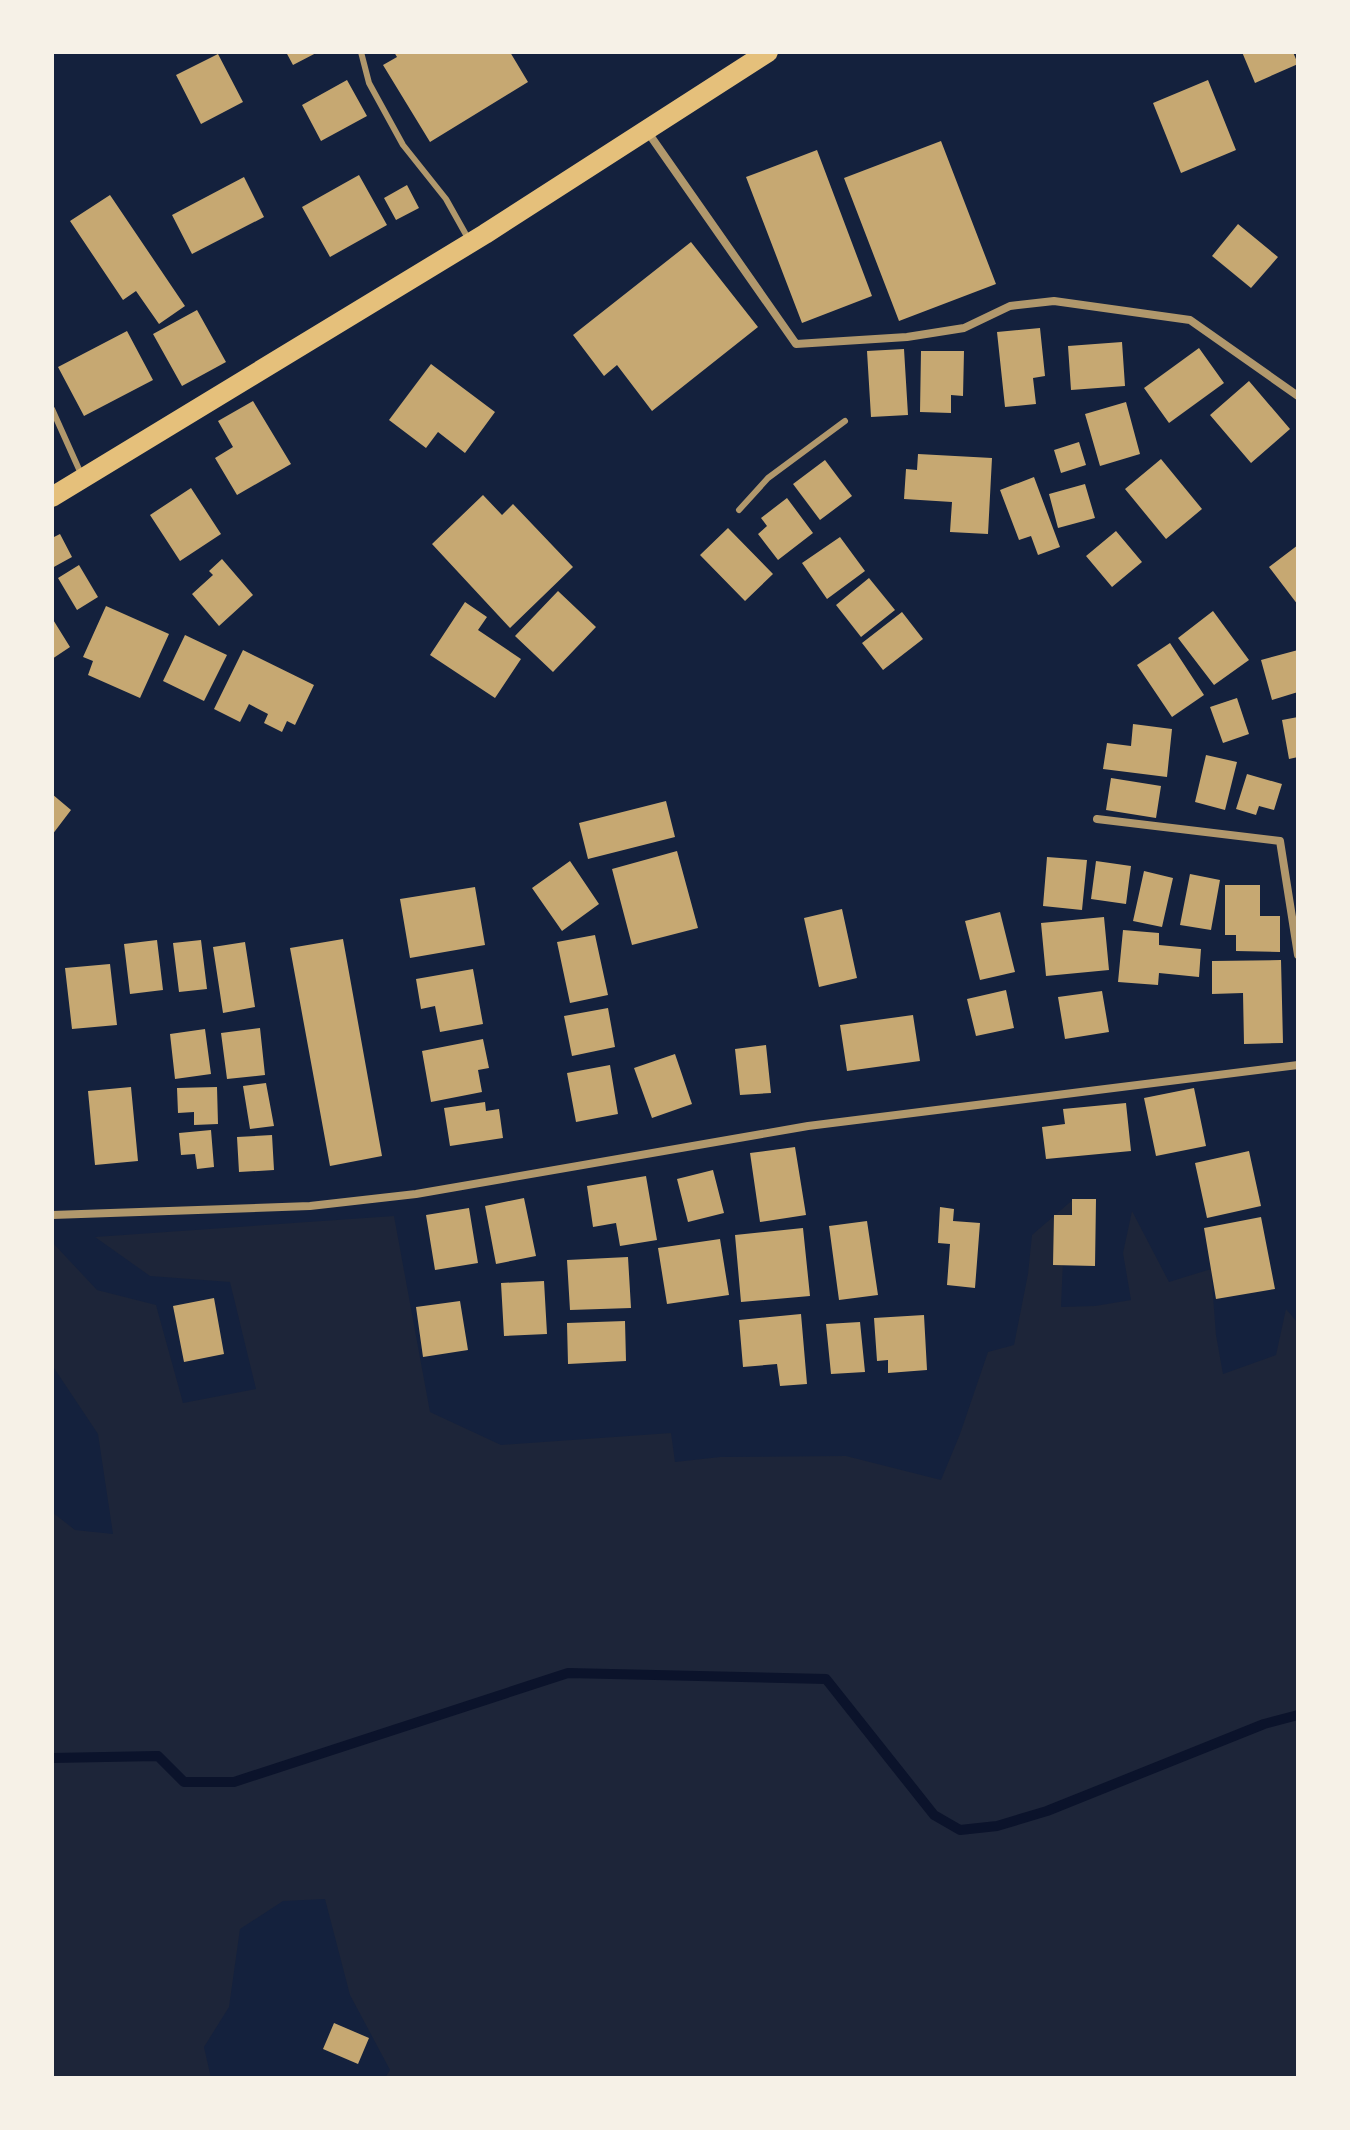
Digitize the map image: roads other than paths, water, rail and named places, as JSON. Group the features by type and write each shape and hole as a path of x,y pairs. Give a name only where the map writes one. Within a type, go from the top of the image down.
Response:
{"main road":[{"path":"52,497 471,243 768,52"}],"street":[{"path":"647,131 796,344 907,337 964,328 1010,306 1054,301 1190,320 1298,396"},
{"path":"1097,819 1280,841 1298,955"},
{"path":"52,1215 310,1206 416,1194 808,1126 1298,1065"}],"lane":[{"path":"361,52 369,83 403,145 446,199 471,243"},
{"path":"52,409 84,479"},
{"path":"739,510 768,478 845,421"}],"waterway":[{"path":"52,1758 158,1756 184,1782 234,1782 568,1673 826,1679 934,1815 960,1830 997,1826 1047,1811 1264,1724 1298,1715"}]}
